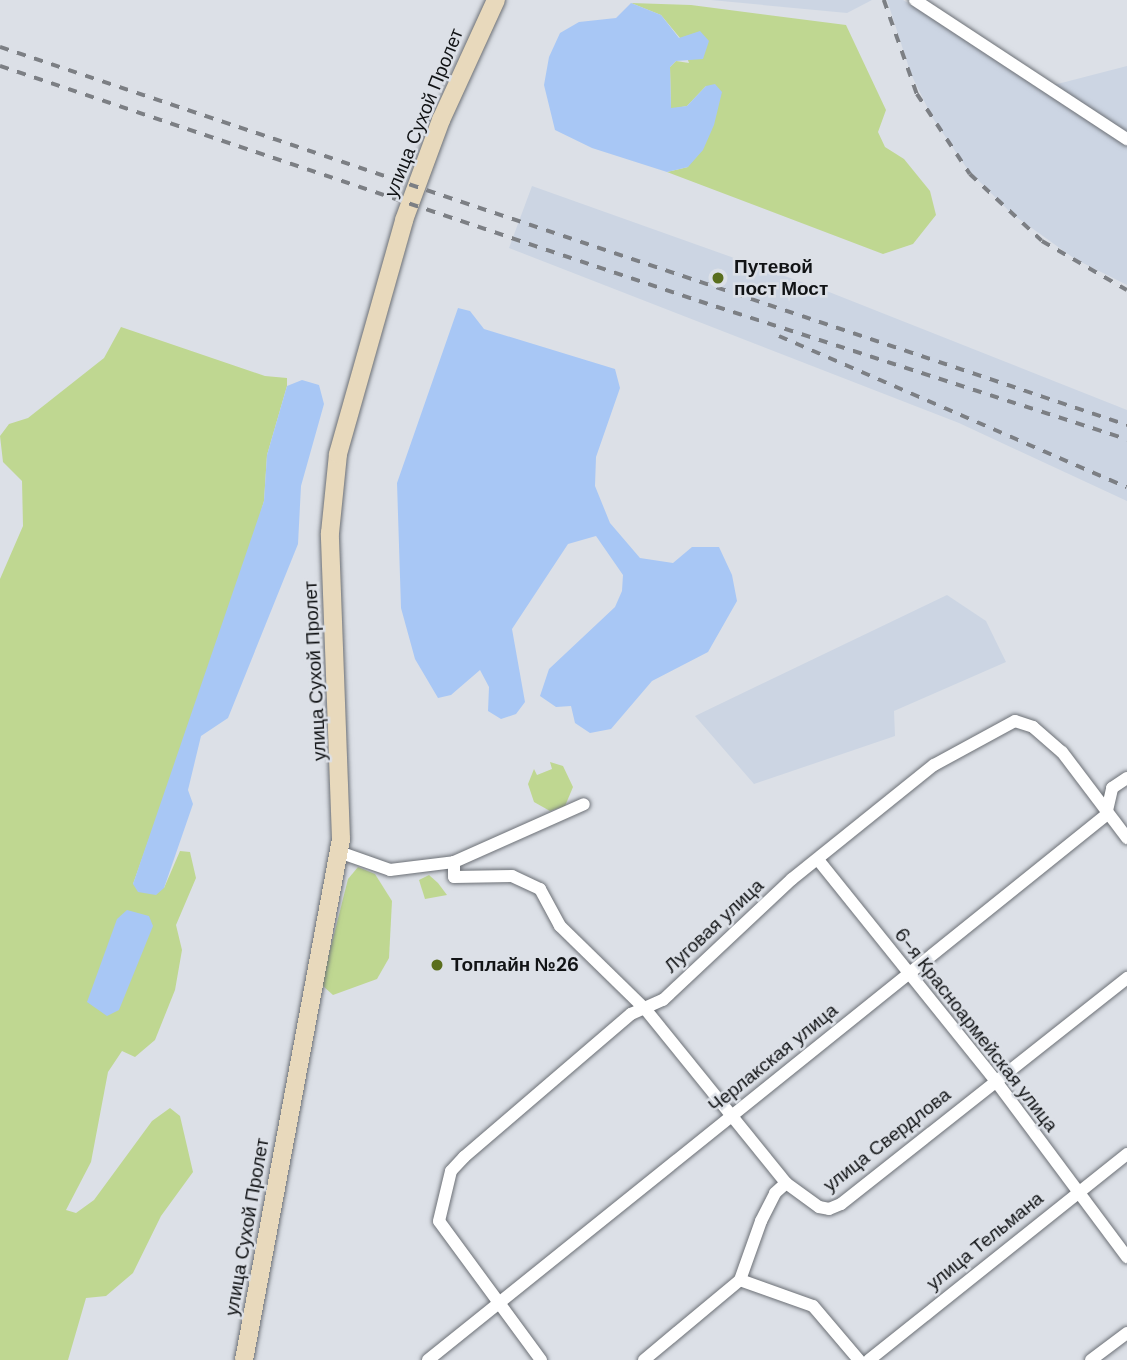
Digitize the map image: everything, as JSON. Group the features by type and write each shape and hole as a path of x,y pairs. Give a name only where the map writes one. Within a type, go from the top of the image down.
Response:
{"main road":[{"name":"улица Сухой Пролет","path":"244,1360 339,852 342,781 330,533 338,454 404,220 441,120 496,0"}],"street":[{"path":"915,0 1127,139"},
{"name":"Луговая улица","path":"500,1304 439,1221 451,1171 631,1014 646,1010 699,969 792,879 819,861 934,765 1015,721 1032,727 1062,752 1106,814"},
{"name":"Черлакская улица","path":"428,1360 1106,814 1112,788 1127,778"},
{"path":"339,852 390,870 454,862 584,804"},
{"path":"1106,814 1127,838"},
{"name":"6-я Красноармейская улица","path":"819,861 995,1080 1076,1193 1127,1257"},
{"name":"улица Свердлова","path":"454,862 454,877 512,876 540,889 560,926 646,1010 786,1183 819,1207 841,1204 1127,978"},
{"name":"улица Тельмана","path":"869,1360 1127,1154"},
{"path":"644,1360 740,1280 761,1221 775,1193 786,1183"},
{"path":"740,1280 813,1306 859,1360"},
{"path":"500,1304 541,1360"},
{"path":"1091,1360 1127,1333"}],"shaded area":[{"path":"711,0 872,0 847,13"},
{"path":"887,0 903,0 1042,88 1127,66 1127,285 1075,259 1012,214 968,170 932,117 911,74"},
{"path":"532,186 824,290 1127,410 1127,501 959,423 509,248"},
{"path":"947,595 986,621 1006,662 894,711 895,736 754,784 695,716"}],"green space":[{"path":"631,3 691,5 846,25 886,110 878,132 885,147 904,159 930,191 936,215 913,244 883,254 667,172 688,167 706,86 687,106 671,109 670,67 676,61 689,63 680,38 661,15"},
{"path":"121,327 265,376 287,378 287,386 267,455 264,501 241,581 133,884 164,888 180,851 190,852 196,878 176,925 182,950 175,990 155,1040 135,1057 122,1051 108,1072 91,1162 66,1210 76,1213 94,1200 152,1121 170,1108 180,1116 193,1172 161,1216 133,1273 106,1296 86,1298 68,1360 0,1360 0,579 23,526 22,481 3,462 0,436 9,424 28,418 104,358"},
{"path":"550,762 563,766 573,787 565,806 550,811 534,802 528,784 534,769 537,775 552,769"},
{"path":"358,867 375,874 392,901 389,958 377,979 333,995 323,986 323,978 348,879"},
{"path":"429,875 447,895 425,899 419,880"}],"water":[{"path":"631,3 661,15 679,38 700,31 709,41 703,59 676,61 670,67 671,108 687,106 706,86 715,84 722,92 714,125 703,150 688,167 667,172 592,148 555,130 544,85 549,57 560,33 579,22 616,18"},
{"path":"458,308 470,311 484,329 615,369 620,388 596,457 595,486 610,523 640,558 673,563 692,547 719,547 732,575 737,601 708,652 652,681 611,729 590,733 575,723 571,706 556,707 540,696 549,669 615,607 622,591 623,575 596,536 568,544 512,629 525,702 516,714 501,719 488,711 489,687 480,670 451,695 438,698 415,659 401,608 397,483"},
{"path":"302,380 319,385 324,404 301,486 298,544 228,718 201,736 188,790 193,804 164,888 156,895 138,892 133,884 264,501 267,455 287,386"},
{"path":"127,910 149,916 153,926 119,1010 107,1016 87,1002 117,919"}],"railway":[{"path":"884,0 917,94 970,174 1042,241 1127,290"},
{"path":"0,47 1127,425"},
{"path":"0,66 699,301 1127,439"},
{"path":"779,336 1127,487"}],"place":[{"name":"Путевой пост Мост","path":"718,278"},
{"name":"Топлайн №26","path":"437,965"}]}
